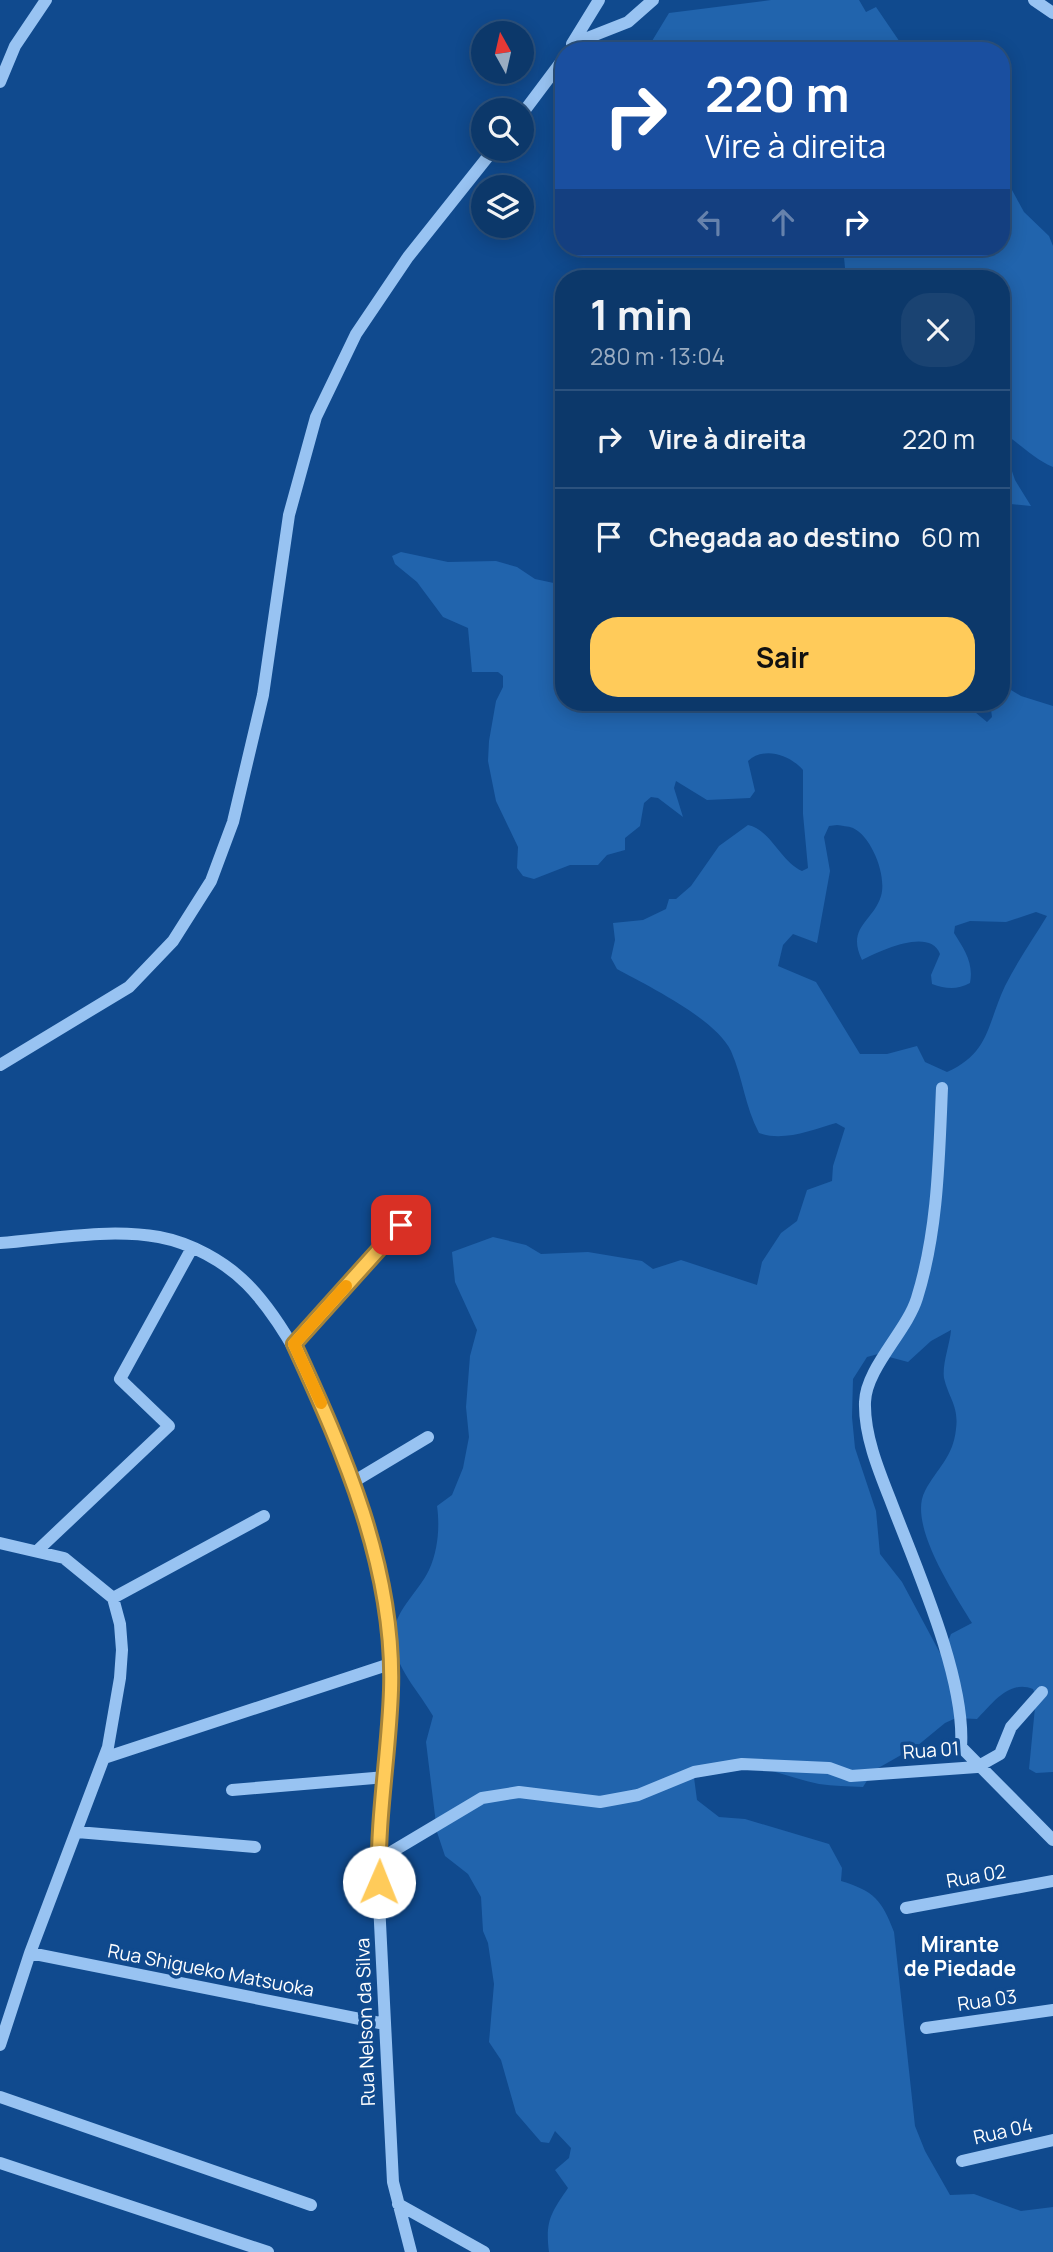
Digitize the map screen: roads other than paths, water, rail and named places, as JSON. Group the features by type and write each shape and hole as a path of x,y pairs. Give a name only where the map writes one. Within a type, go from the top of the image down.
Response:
{"street":[{"path":"0,82 15,46 46,0"},
{"path":"573,42 599,0"},
{"path":"582,42 628,22 653,0"},
{"path":"1034,0 1053,13"},
{"path":"534,98 555,70"},
{"path":"2,1059 48,1039 129,987 173,941 211,881 233,822 263,695 289,515 316,417 356,334 408,257 484,161"},
{"path":"942,1088 930,1251 916,1301 870,1381 864,1400 876,1462 943,1645 963,1723 961,1747 977,1767 1013,1796 1053,1840"},
{"path":"294,1344 401,1225"},
{"name":"Rua Nelson da Silva","path":"0,1243 122,1235 160,1237 221,1262 247,1284 294,1344 353,1482 378,1564 388,1626 390,1664 386,1777 378,1860 391,2158 398,2204 411,2252"},
{"path":"38,1550 169,1426 120,1379 192,1248"},
{"path":"353,1482 428,1437"},
{"path":"113,1598 264,1516"},
{"path":"0,1543 64,1558 113,1598 120,1625 122,1660 104,1758 30,1953 0,2045"},
{"path":"104,1758 390,1664"},
{"name":"Rua 01","path":"378,1860 482,1798 519,1792 600,1802 638,1795 694,1772 730,1766 830,1768 851,1776 977,1767 1000,1754 1010,1727 1042,1692"},
{"path":"232,1790 386,1777"},
{"path":"77,1832 256,1847"},
{"name":"Rua 02","path":"906,1908 1053,1881"},
{"name":"Rua Shigueko Matsuoka","path":"30,1953 385,2024"},
{"name":"Rua 03","path":"926,2028 1053,2010"},
{"path":"0,2097 311,2205"},
{"name":"Rua 04","path":"962,2161 1053,2140"},
{"path":"0,2163 268,2252"},
{"path":"398,2204 484,2252"}],"district":[{"name":"Mirante de Piedade","path":"960,1957"}]}
